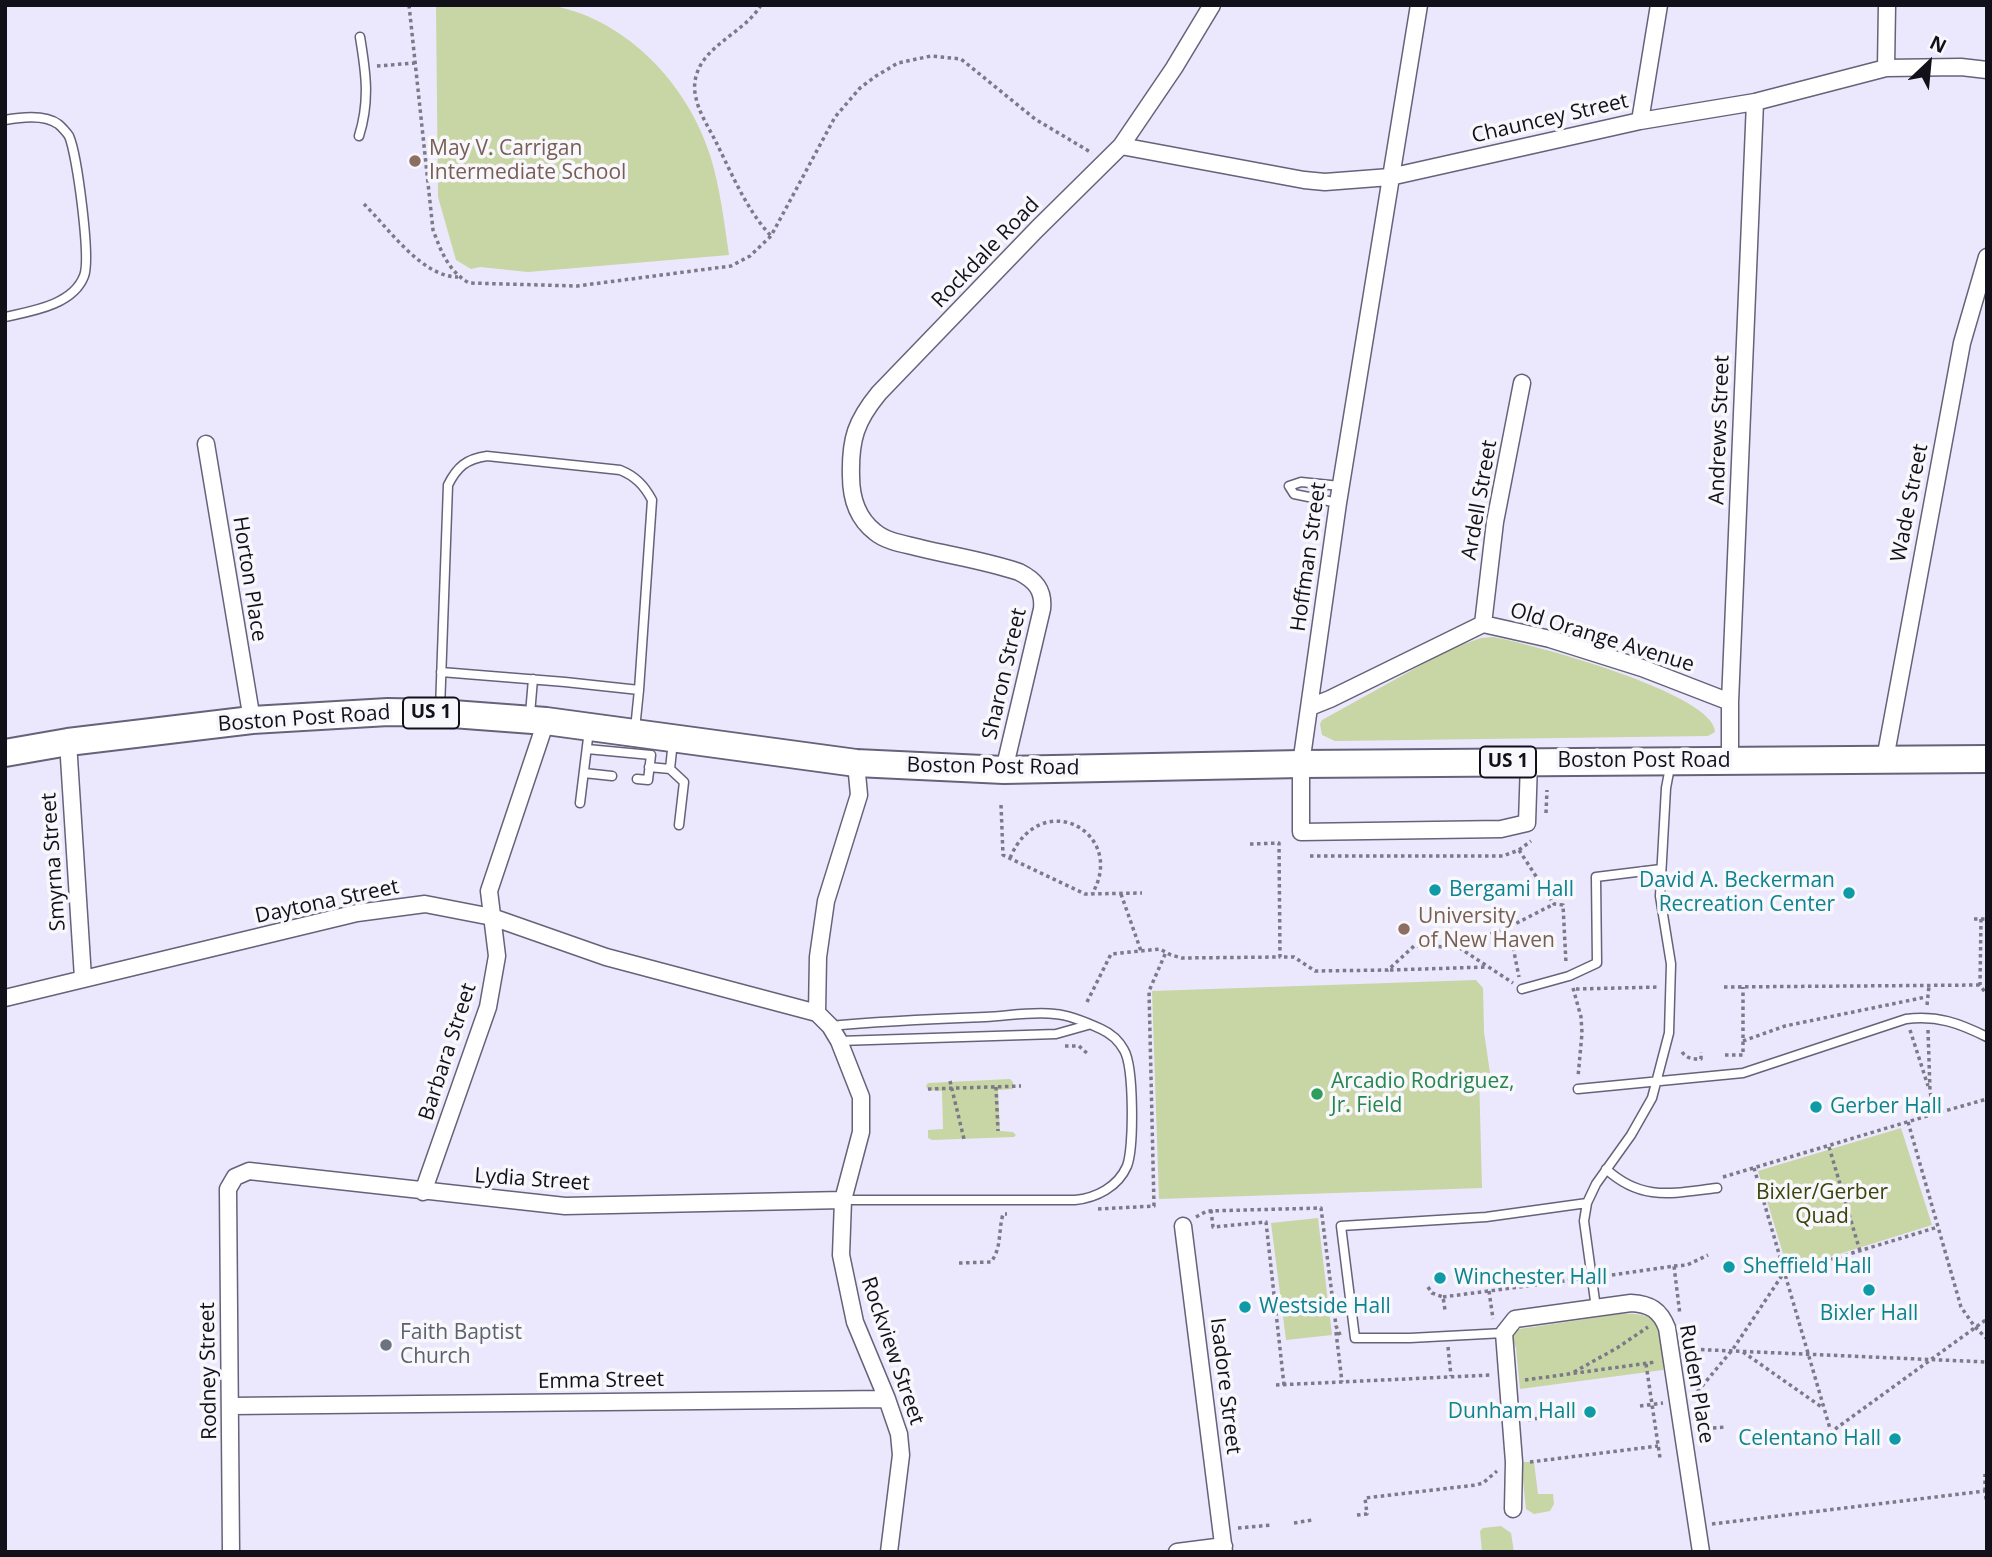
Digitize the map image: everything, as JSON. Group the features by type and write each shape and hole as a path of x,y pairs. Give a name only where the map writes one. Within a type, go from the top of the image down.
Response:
{"main road":[{"name":"Boston Post Road","path":"5,753 68,742 252,720 388,712 538,720 588,738 635,733 856,763 1004,770 1301,764 1987,759"}],"street":[{"name":"Rockdale Road","path":"882,537 860,516 852,495 851,448 860,419 879,393 1121,146 1212,5"},
{"name":"Hoffman Street","path":"1419,5 1340,486 1301,764 1301,832 1501,829 1527,823 1530,762"},
{"path":"1640,121 1659,5"},
{"path":"1886,68 1887,5"},
{"name":"Chauncey Street","path":"1121,146 1304,180 1325,182 1390,177 1640,121 1755,102 1886,68 1961,67 1987,70"},
{"name":"Andrews Street","path":"1730,760 1730,702 1755,102"},
{"name":"Wade Street","path":"1885,759 1962,343 1987,257"},
{"name":"Ardell Street","path":"1483,624 1495,522 1522,383"},
{"name":"Horton Place","path":"206,444 252,720"},
{"name":"Sharon Street","path":"882,537 1009,569 1025,575 1041,590 1042,609 1004,770"},
{"name":"Old Orange Avenue","path":"1310,707 1483,624 1576,647 1642,668 1730,702"},
{"name":"Barbara Street","path":"423,1192 488,1007 497,956 489,891 538,720"},
{"name":"Smyrna Street","path":"68,742 83,978"},
{"path":"817,1013 818,957 825,901 859,795 856,763"},
{"name":"Daytona Street","path":"5,998 356,914 425,904 492,917 606,957 817,1013"},
{"name":"Rockview Street","path":"817,1013 830,1026 839,1041 857,1081 862,1105 861,1132 843,1200 841,1255 855,1322 899,1434 901,1455 889,1552"},
{"name":"Lydia Street","path":"228,1189 235,1177 249,1171 565,1206 843,1200"},
{"name":"Rodney Street","path":"228,1189 231,1552"},
{"name":"Isadore Street","path":"1184,1226 1224,1549"},
{"name":"Ruden Place","path":"1499,1327 1508,1325 1515,1319 1632,1303 1654,1308 1663,1317 1701,1552"},
{"path":"1499,1327 1514,1462 1513,1509"},
{"name":"Emma Street","path":"231,1406 887,1399"},
{"path":"1177,1552 1224,1549"}],"lane":[{"path":"359,136 367,112 365,67 360,37"},
{"path":"5,120 44,118 59,124 69,136 85,229 87,258 84,276 74,291 52,305 5,317"},
{"path":"439,713 448,485 455,471 470,459 487,456 620,470 643,485 652,500 635,733"},
{"path":"1338,503 1294,494 1289,486 1301,482 1340,486"},
{"path":"441,672 639,690"},
{"path":"533,679 538,720"},
{"path":"580,803 588,738 650,755 648,780 637,779"},
{"path":"670,769 673,738"},
{"path":"1596,1308 1584,1222 1587,1203 1596,1184 1652,1098 1669,1033 1671,964 1661,908 1661,869 1666,788 1671,760"},
{"path":"649,767 670,769 684,782 679,825"},
{"path":"584,773 612,776"},
{"path":"1521,989 1569,976 1597,963 1596,877 1661,869"},
{"path":"830,1026 878,1021 1056,1014 1099,1028 1118,1041 1130,1066 1130,1150 1126,1166 1118,1179 1096,1196 1075,1200 843,1200"},
{"path":"1578,1089 1743,1073 1906,1019 1928,1017 1946,1020 1987,1037"},
{"path":"839,1041 1056,1034 1088,1025"},
{"path":"1606,1169 1628,1186 1645,1193 1663,1194 1717,1188"},
{"path":"1499,1327 1410,1338 1355,1338 1341,1226 1486,1217 1587,1203"}],"path":[{"path":"409,5 433,230 445,260 458,277 469,283 577,286 731,266 751,256 771,236 835,117 860,88 898,63 932,56 961,59 1035,119 1105,163"},
{"path":"761,5 755,16 719,45 701,64 694,79 696,98 707,125 738,187 771,236"},
{"path":"365,67 415,63"},
{"path":"364,204 411,254 430,270 449,277 458,277"},
{"path":"1001,805 1003,855 1086,894 1142,893"},
{"path":"1010,858 1024,835 1038,825 1063,820 1076,824 1091,837 1097,849 1100,867 1097,884 1091,894"},
{"path":"1250,844 1279,843 1280,957"},
{"path":"1519,850 1554,904"},
{"path":"1121,894 1141,951"},
{"path":"1388,970 1414,946 1458,947 1509,927 1554,904 1563,905 1566,965"},
{"path":"1974,919 1987,919"},
{"path":"1981,919 1980,985 1987,995"},
{"path":"1509,927 1521,989"},
{"path":"1458,947 1521,989"},
{"path":"1087,1002 1111,954 1160,949 1182,958 1294,957 1314,971 1489,967"},
{"path":"1088,1210 1154,1206 1149,990 1166,952"},
{"path":"1980,967 1987,966"},
{"path":"1724,987 1980,985"},
{"path":"1929,986 1926,998 1930,1091 1934,1114"},
{"path":"1578,1089 1582,1033 1581,1017 1573,988 1661,987"},
{"path":"1725,1055 1743,1055 1743,987"},
{"path":"1743,1041 1785,1027 1926,998"},
{"path":"1906,1019 1930,1091"},
{"path":"1682,1052 1688,1060 1700,1059 1702,1055"},
{"path":"1736,1055 1737,1060"},
{"path":"950,1082 964,1139"},
{"path":"928,1089 1021,1086"},
{"path":"996,1087 998,1131"},
{"path":"1717,1188 1723,1177 1987,1099"},
{"path":"1908,1122 1961,1307 1987,1339"},
{"path":"1829,1147 1860,1251"},
{"path":"1754,1168 1831,1432 1987,1319"},
{"path":"1184,1226 1203,1212 1211,1210 1321,1208 1342,1382"},
{"path":"1211,1210 1213,1227 1266,1222 1284,1385"},
{"path":"959,1263 991,1262 998,1252 1003,1214 1015,1213"},
{"path":"1640,1406 1692,1399 1733,1349 1783,1274 1938,1227"},
{"path":"1674,1266 1687,1265 1708,1255"},
{"path":"1428,1287 1432,1293 1443,1297 1445,1310"},
{"path":"1489,1291 1499,1327"},
{"path":"1570,1375 1663,1317 1678,1301"},
{"path":"1336,1326 1345,1341"},
{"path":"1439,1345 1448,1344 1451,1376"},
{"path":"1672,1360 1685,1349 1733,1349 1987,1362"},
{"path":"1741,1350 1825,1409"},
{"path":"1519,1381 1646,1363 1660,1458"},
{"path":"1276,1385 1497,1374"},
{"path":"1522,1420 1540,1418"},
{"path":"1534,1462 1657,1446"},
{"path":"1357,1515 1367,1514 1365,1498 1476,1485 1489,1479 1504,1462"},
{"path":"1985,1474 1987,1504"},
{"path":"1697,1527 1985,1491"},
{"path":"1294,1522 1312,1520"},
{"path":"1238,1528 1272,1525"}],"green space":[{"path":"436,5 554,6 606,25 630,41 670,81 687,104 700,129 716,179 729,255 528,272 480,267 471,269 456,260 438,197"},
{"path":"1493,637 1579,659 1654,686 1707,717 1715,732 1708,736 1335,741 1322,735 1322,720 1450,649 1481,638"},
{"name":"Arcadio Rodriguez, Jr. Field","path":"1476,980 1483,988 1484,1032 1490,1073 1479,1074 1482,1188 1159,1199 1152,991"},
{"path":"1010,1079 1013,1089 998,1090 1000,1131 1013,1132 1016,1135 1014,1137 928,1138 928,1130 943,1129 942,1091 928,1090 928,1083"},
{"name":"Bixler/Gerber Quad","path":"1901,1128 1932,1225 1788,1270 1758,1171"},
{"path":"1318,1218 1332,1335 1286,1340 1271,1223"},
{"path":"1619,1314 1638,1314 1655,1323 1664,1359 1663,1370 1520,1389 1516,1348 1512,1338 1519,1329"},
{"path":"1521,1462 1534,1462 1538,1494 1553,1494 1554,1504 1550,1511 1534,1514 1526,1509"},
{"path":"1501,1526 1511,1533 1514,1552 1482,1552 1480,1531 1483,1528"}],"place":[{"name":"May V. Carrigan Intermediate School","path":"415,161"},
{"name":"Bergami Hall","path":"1435,890"},
{"name":"David A. Beckerman Recreation Center","path":"1849,893"},
{"name":"University of New Haven","path":"1404,929"},
{"name":"Arcadio Rodriguez, Jr. Field","path":"1317,1094"},
{"name":"Gerber Hall","path":"1816,1107"},
{"name":"Sheffield Hall","path":"1729,1267"},
{"name":"Winchester Hall","path":"1440,1278"},
{"name":"Bixler Hall","path":"1869,1290"},
{"name":"Westside Hall","path":"1245,1307"},
{"name":"Faith Baptist Church","path":"386,1345"},
{"name":"Dunham Hall","path":"1590,1412"},
{"name":"Celentano Hall","path":"1895,1439"}]}
